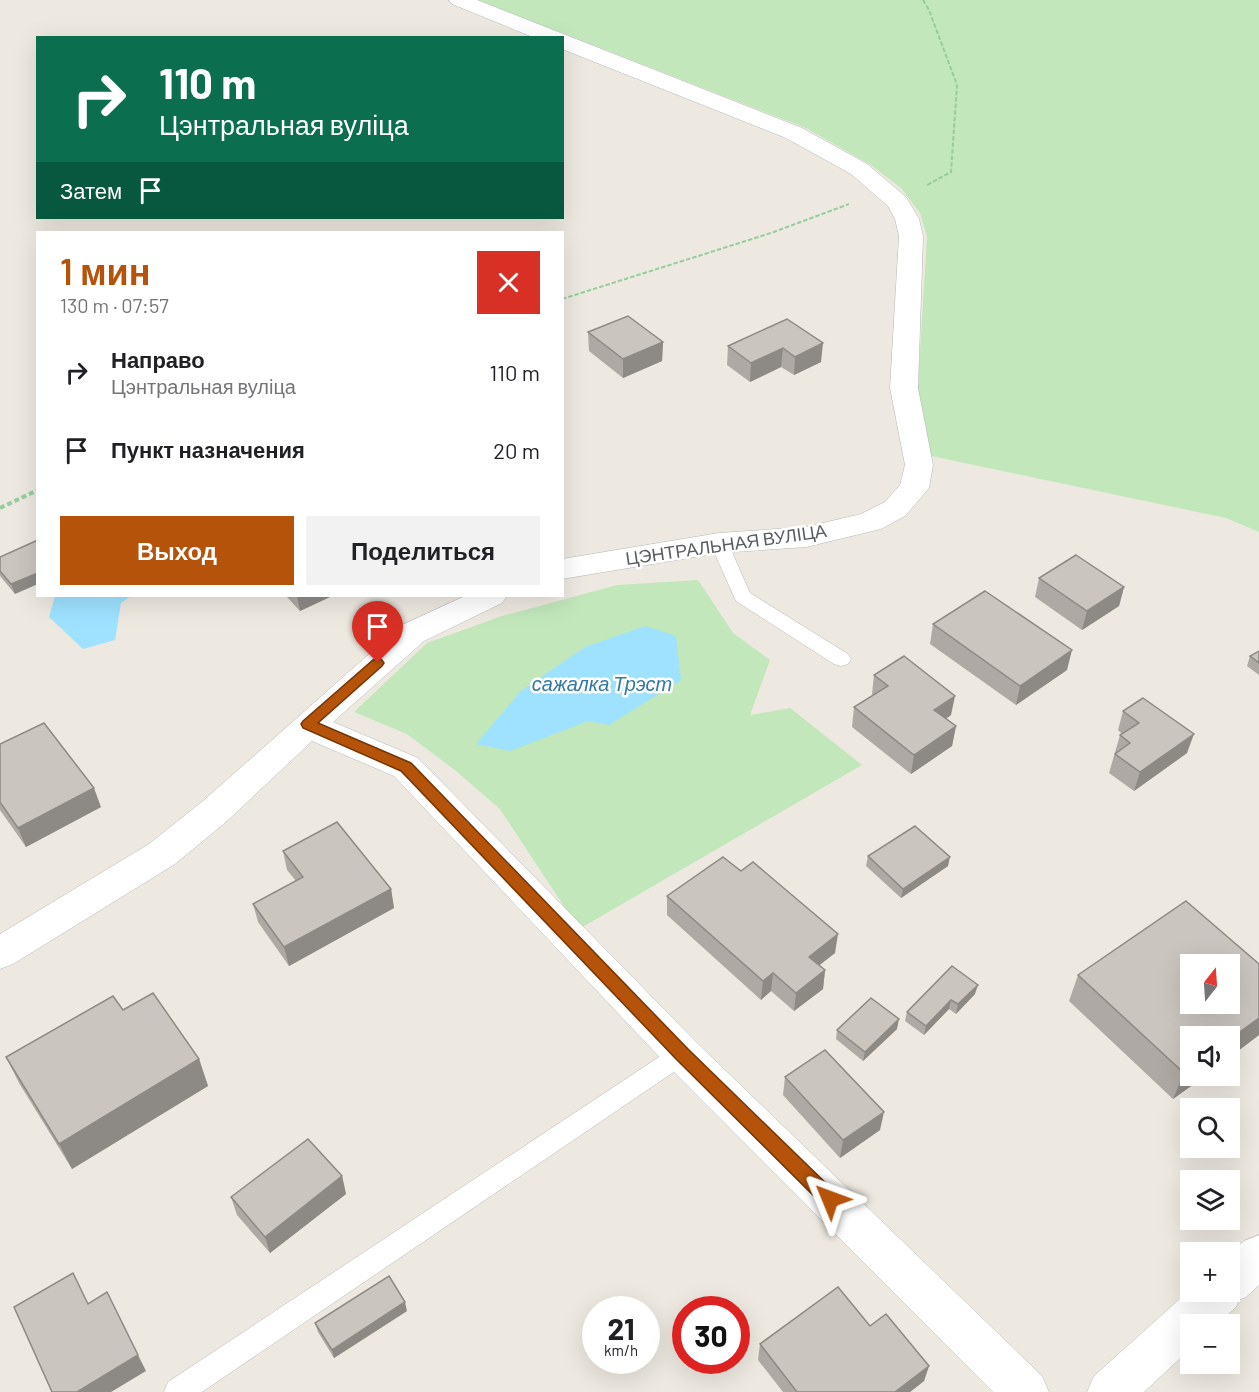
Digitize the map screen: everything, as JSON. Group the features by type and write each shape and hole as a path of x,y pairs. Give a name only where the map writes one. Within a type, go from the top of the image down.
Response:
{"street":[{"path":"459,0 549,36"},
{"path":"564,42 794,133 859,169 891,196"},
{"name":"ЦЭНТРАЛЬНАЯ ВУЛІЦА","path":"564,569 719,543 806,537 870,522 895,509 914,488 918,465 904,388 911,236 907,219 891,196"},
{"path":"0,953 162,854 215,811 308,724 412,633 489,597"},
{"path":"308,724 406,767 682,1054 1026,1392"},
{"path":"1240,1273 1259,1256"},
{"path":"1110,1392 1209,1302"}],"lane":[{"path":"719,543 743,597 841,660"},
{"path":"178,1392 682,1054"}],"path":[{"path":"564,298 891,196 951,172 957,85 929,10 923,0"},
{"path":"0,508 36,491"}],"green space":[{"path":"477,0 1259,0 1259,532 1226,518 922,454 916,417 927,237 920,213 901,188 871,165 806,128"},
{"path":"698,580 733,633 770,660 750,715 790,708 862,765 579,929 500,809 456,771 407,734 354,712 427,643 502,616 617,585"}],"water":[{"path":"55,597 130,597 121,603 115,640 83,649 49,617"},
{"name":"сажалка Трэст","path":"645,626 676,636 681,680 609,725 588,721 510,751 476,744 521,691 585,647"}],"building":[{"path":"628,316 663,342 623,359 588,332"},
{"path":"787,319 823,343 795,357 783,348 751,363 728,346"},
{"path":"36,541 36,574 11,584 0,571 0,557"},
{"path":"1076,555 1124,587 1087,611 1039,578"},
{"path":"985,591 1072,650 1020,686 933,624"},
{"path":"1259,651 1259,663 1250,656"},
{"path":"904,656 955,696 934,710 956,726 914,755 854,707 888,686 874,675"},
{"path":"1143,698 1194,734 1140,772 1115,754 1130,743 1120,735 1139,723 1123,711"},
{"path":"44,723 94,788 18,828 0,802 0,744"},
{"path":"337,822 391,889 284,947 253,904 303,877 283,851"},
{"path":"915,826 950,857 903,889 868,856"},
{"path":"723,857 741,871 753,862 838,934 809,957 825,970 796,993 773,973 763,981 667,896"},
{"path":"1186,901 1259,964 1259,1018 1240,1032 1240,1026 1180,1026 1180,1069 1078,975"},
{"path":"952,966 978,985 958,1004 951,1000 926,1026 907,1012"},
{"path":"153,993 199,1059 59,1144 6,1057 113,996 123,1010"},
{"path":"871,998 899,1019 865,1052 837,1030"},
{"path":"825,1050 884,1112 843,1140 785,1077"},
{"path":"308,1139 342,1176 265,1237 231,1197"},
{"path":"73,1273 88,1304 107,1292 138,1355 77,1392 52,1392 14,1307"},
{"path":"389,1276 405,1302 332,1350 315,1323"},
{"path":"838,1287 870,1326 886,1314 929,1366 895,1392 797,1392 760,1344"}],"route":[{"path":"378,663 308,724 406,767 682,1054 830,1199"}]}
